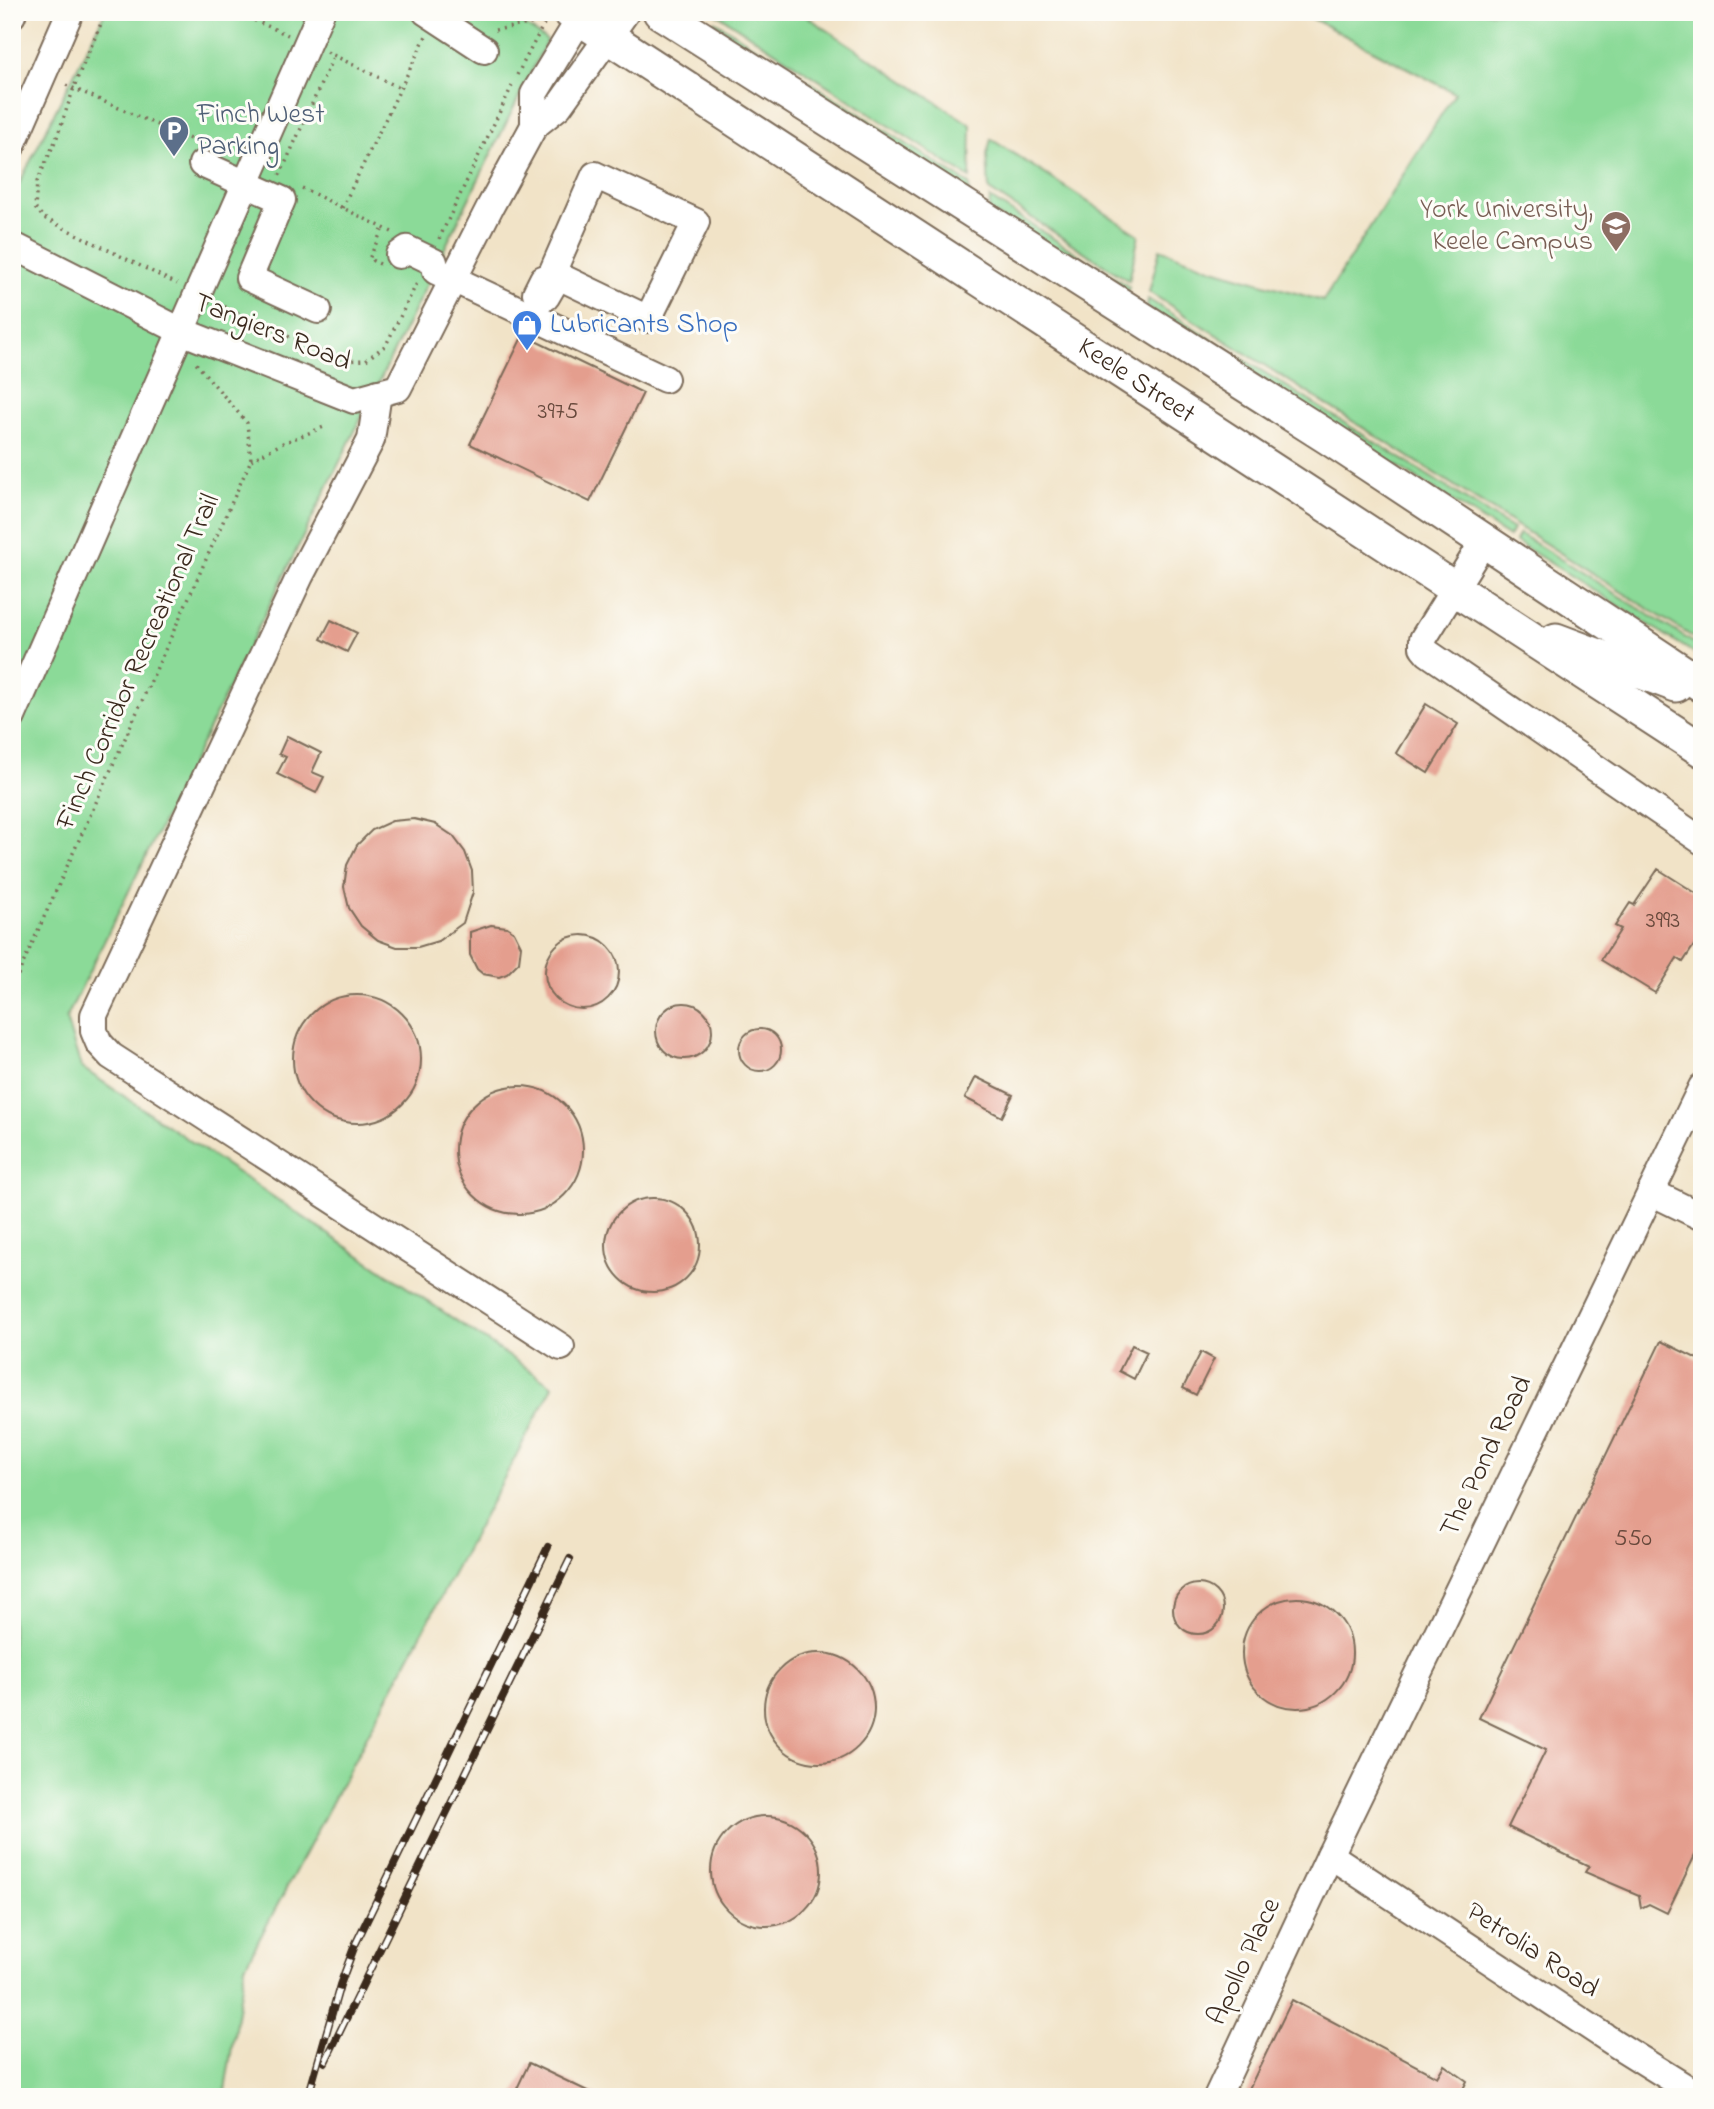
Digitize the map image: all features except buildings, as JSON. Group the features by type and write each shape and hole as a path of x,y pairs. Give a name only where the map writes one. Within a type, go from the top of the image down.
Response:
{"main road":[{"name":"Keele Street","path":"660,12 1317,430 1702,685"},
{"name":"Keele Street","path":"570,16 617,24 1453,588 1702,750"},
{"path":"1510,625 1588,650 1685,688 1702,699"}],"street":[{"path":"12,145 70,12"},
{"path":"12,717 321,12"},
{"name":"Tangiers Road","path":"534,126 534,94 570,16"},
{"path":"427,22 479,47"},
{"name":"Tangiers Road","path":"12,245 181,331 354,400 398,388 436,269 534,126 559,106 617,24"},
{"path":"202,164 282,200 249,278 318,310"},
{"path":"535,307 553,285 551,274 595,174 696,222 648,319 551,274"},
{"path":"393,252 407,249 434,262 436,269 535,307 665,379"},
{"path":"378,393 371,440 300,576 123,951 94,1015 94,1031 99,1043 111,1056 561,1347"},
{"path":"1484,541 1423,639 1423,647 1427,653 1702,841"},
{"name":"The Pond Road","path":"1329,1855 1702,1087"},
{"path":"1651,1192 1702,1217"},
{"name":"Apollo Place","path":"1217,2097 1329,1855"},
{"name":"Petrolia Road","path":"1329,1855 1701,2097"}],"path":[{"path":"106,12 76,79 57,137 37,182 35,208 44,219 168,279"},
{"path":"479,47 481,33 570,16"},
{"path":"215,316 221,305 341,361 366,360 386,345 436,269 570,16"},
{"path":"342,208 427,22"},
{"path":"279,177 334,55"},
{"path":"193,360 247,423 251,460 283,443 324,427"},
{"name":"Finch Corridor Recreational Trail","path":"12,988 251,460"}],"green space":[{"path":"105,12 505,12 547,40 66,1019 81,1067 553,1386 245,1966 224,2097 12,2097 12,198"},
{"path":"714,12 800,12 971,125 970,178"},
{"path":"1300,12 1702,12 1702,643 1149,292 1160,249 1213,269 1323,301 1455,93"},
{"path":"713,22 969,184 969,197 777,73"},
{"path":"991,139 1139,235 1129,281 989,190 987,154"},
{"path":"990,198 1129,287 1126,299 989,210"},
{"path":"1148,299 1513,529 1509,537 1147,307"},
{"path":"1519,533 1702,648 1702,658 1515,541"}],"railway":[{"path":"308,2097 340,1985 355,1945 548,1547"},
{"path":"325,2062 570,1559"}],"place":[{"name":"Finch West Parking","path":"174,158"},
{"name":"York University, Keele Campus","path":"1616,253"},
{"name":"Lubricants Shop","path":"527,352"}]}
